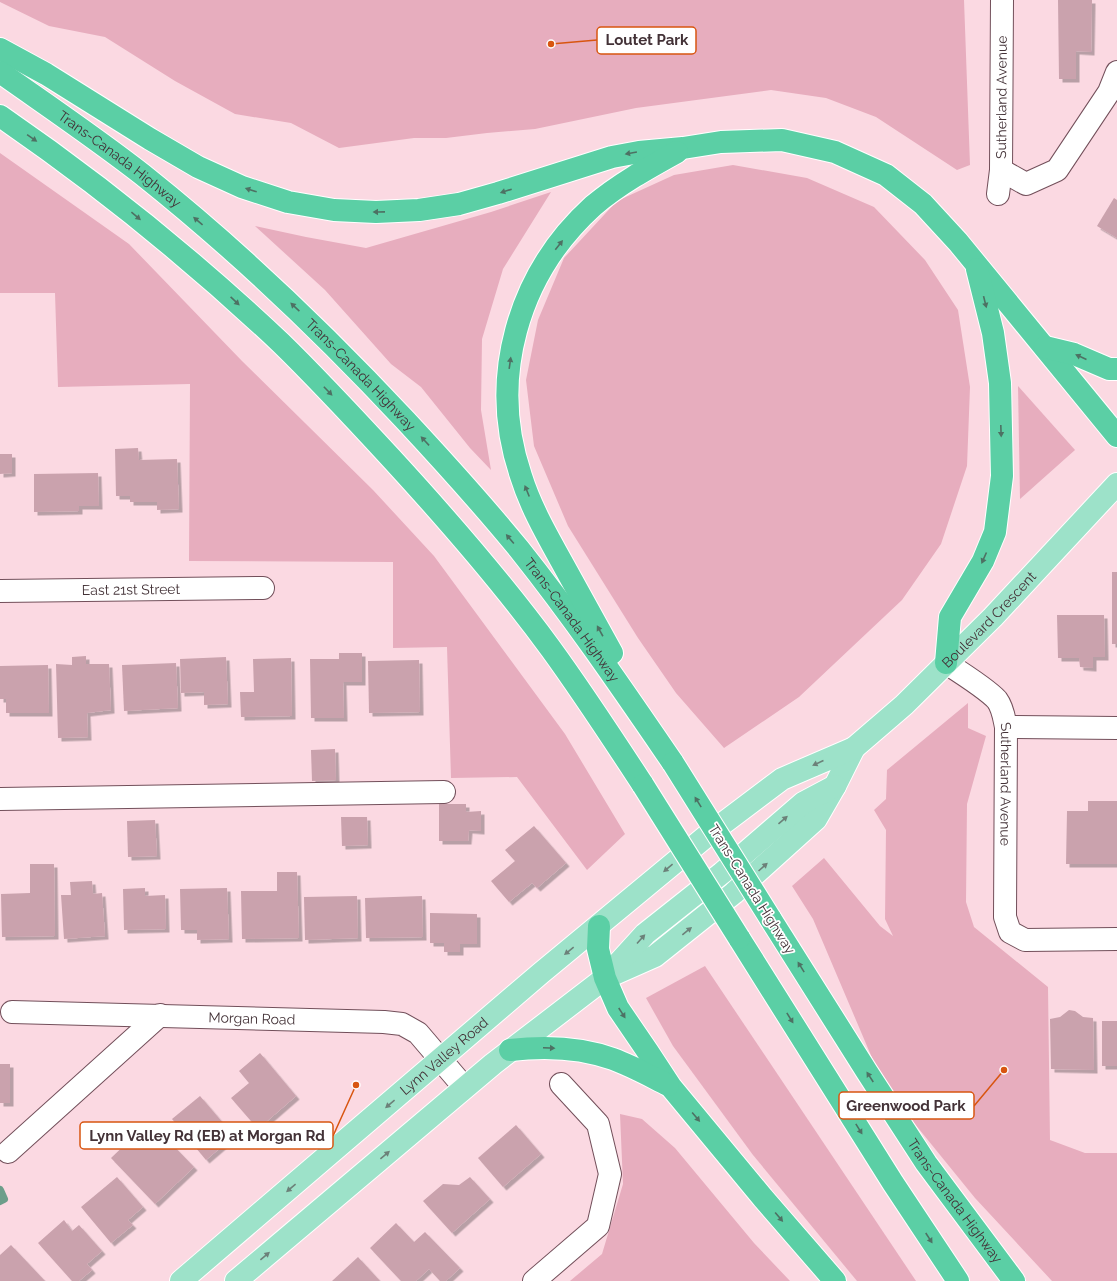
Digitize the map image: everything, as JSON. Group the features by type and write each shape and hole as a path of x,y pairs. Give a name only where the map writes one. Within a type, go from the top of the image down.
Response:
{"highway":[{"path":"0,49 46,74 198,167 242,187 288,202 334,210 376,212 419,210 459,204 612,157 639,152 683,148 720,142 782,140 835,152 886,175 923,204 958,242 1117,436"},
{"name":"Trans-Canada Highway","path":"0,72 142,174 228,246 307,318 449,467 518,548 578,626 673,763 867,1072 926,1163 1014,1281"},
{"path":"0,116 35,140 119,203 204,273 282,344 422,491 490,570 551,648 599,718 643,785 892,1183 958,1281"},
{"path":"673,763 535,510 521,476 512,443 508,410 508,379 512,346 520,314 531,288 547,260 593,207 620,185 683,148"},
{"path":"946,663 950,617 983,561 995,532 1002,476 1000,383 994,333 976,264"},
{"path":"1045,347 1074,354 1109,369 1117,369"},
{"path":"599,926 598,949 605,978 618,1008 671,1087 768,1204 835,1281"},
{"path":"510,1050 530,1048 587,1052 613,1059 671,1087"}],"main road":[{"name":"Boulevard Crescent","path":"709,834 782,779 854,748 904,705 993,617 1117,484"},
{"name":"Boulevard Crescent","path":"605,978 655,956 734,893 816,819 854,748"},
{"path":"236,1281 510,1050 605,978 645,934 722,873 803,803 835,786"},
{"name":"Lynn Valley Road","path":"181,1281 541,973 709,834"}],"street":[{"name":"Sutherland Avenue","path":"998,194 1002,170 1002,0"},
{"path":"1002,170 1026,184 1057,170 1109,92 1117,72"},
{"name":"East 21st Street","path":"0,591 263,588"},
{"name":"Sutherland Avenue","path":"946,663 997,700 1003,711 1006,727 1005,917 1010,932 1025,940 1117,939"},
{"path":"1006,727 1117,728"},
{"path":"0,799 444,792"},
{"name":"Morgan Road","path":"12,1012 160,1015 402,1024 418,1033 464,1088"},
{"path":"8,1152 160,1015"},
{"path":"534,1281 598,1226 610,1174 598,1124 560,1084"}],"shaded area":[{"path":"0,0 964,0 970,165 957,170 876,117 826,98 771,90 636,108 535,129 446,138 414,138 339,148 291,123 235,114 175,81 105,37 49,26 0,2"},
{"path":"0,153 129,244 242,361 373,490 434,556 565,734 625,834 587,870 517,777 451,778 447,647 393,648 393,562 189,561 190,384 58,387 55,293 0,293"},
{"path":"733,165 807,178 874,207 925,260 958,310 970,387 967,466 941,544 902,600 799,697 724,748 676,693 638,638 568,526 534,446 526,380 538,320 564,258 617,201 674,175"},
{"path":"551,192 503,269 482,339 481,410 491,470 470,448 421,387 391,364 325,290 255,226 366,248 491,212"},
{"path":"1018,386 1075,450 1020,499"},
{"path":"968,703 968,728 986,736 967,804 966,902 974,927 1048,987 1050,1140 1085,1153 1117,1153 1117,1281 1052,1281 975,1198 884,1086 813,919 792,886 824,858 880,926 893,936 885,919 886,830 874,810 886,799 887,770"},
{"path":"705,966 916,1281 857,1281 753,1155 673,1046 646,998"},
{"path":"620,1114 642,1119 675,1148 754,1243 790,1281 570,1281 602,1254 623,1184"}],"building":[{"path":"1058,0 1092,0 1091,52 1076,51 1076,79 1059,79"},
{"path":"1114,198 1117,200 1117,238 1097,226"},
{"path":"138,448 139,460 177,459 179,509 157,510 157,502 130,502 130,496 116,496 115,449"},
{"path":"0,454 12,454 12,473 0,474"},
{"path":"98,473 99,506 79,506 79,511 34,512 34,474"},
{"path":"1112,572 1117,572 1117,644 1112,644"},
{"path":"1057,615 1104,615 1105,657 1093,657 1093,668 1080,667 1079,658 1058,658"},
{"path":"339,653 362,653 362,682 343,682 344,718 311,718 310,659 339,659"},
{"path":"86,656 86,664 109,664 111,710 87,713 88,737 58,738 56,664 72,665 72,657"},
{"path":"226,657 228,704 204,705 204,692 181,693 180,659"},
{"path":"291,658 292,716 241,717 240,692 254,692 253,659"},
{"path":"419,660 420,712 369,713 368,661"},
{"path":"176,663 178,708 124,711 122,665"},
{"path":"48,665 49,713 6,713 6,699 0,699 0,666"},
{"path":"335,749 336,780 312,781 311,750"},
{"path":"1088,801 1117,801 1117,864 1066,864 1067,811 1088,811"},
{"path":"439,804 466,804 466,812 481,811 481,831 469,830 468,841 439,841"},
{"path":"341,817 367,817 368,845 342,846"},
{"path":"155,820 157,856 128,857 127,821"},
{"path":"534,826 566,863 537,888 532,883 509,902 491,881 515,861 505,850"},
{"path":"30,864 54,864 55,936 2,937 1,894 30,893"},
{"path":"277,872 297,872 299,938 242,939 241,891 277,891"},
{"path":"92,881 93,894 102,893 105,936 64,939 61,895 71,895 70,882"},
{"path":"145,888 145,896 165,895 166,929 124,930 123,889"},
{"path":"227,888 229,939 197,940 197,930 181,930 180,889"},
{"path":"357,896 358,938 305,940 304,897"},
{"path":"422,896 423,937 366,938 365,898"},
{"path":"430,913 477,914 477,944 460,944 460,952 444,952 444,943 430,943"},
{"path":"1069,1010 1075,1011 1083,1017 1093,1018 1094,1070 1051,1069 1050,1019 1060,1017"},
{"path":"1102,1021 1117,1021 1117,1066 1102,1066"},
{"path":"260,1053 296,1096 258,1129 231,1098 249,1083 239,1071"},
{"path":"0,1064 10,1064 10,1103 0,1103"},
{"path":"200,1096 234,1136 206,1160 172,1119"},
{"path":"516,1125 541,1154 503,1187 478,1158"},
{"path":"163,1135 194,1167 155,1204 111,1158 134,1136 144,1147 148,1143 151,1147"},
{"path":"117,1177 143,1207 128,1220 133,1225 111,1243 81,1207"},
{"path":"470,1177 490,1199 452,1233 423,1201 443,1184 459,1185"},
{"path":"64,1220 72,1231 79,1225 102,1251 87,1264 92,1270 79,1281 72,1281 38,1243"},
{"path":"396,1223 414,1242 425,1232 460,1268 446,1281 440,1281 429,1269 416,1281 401,1281 370,1248"},
{"path":"11,1245 45,1281 0,1281 0,1255"},
{"path":"358,1257 380,1281 332,1281"}],"waterway":[{"path":"0,1190 4,1199 0,1201"}],"place":[{"name":"Loutet Park","path":"551,44"},
{"name":"Greenwood Park","path":"1004,1070"},
{"name":"Lynn Valley Rd (EB) at Morgan Rd","path":"356,1085"}]}
